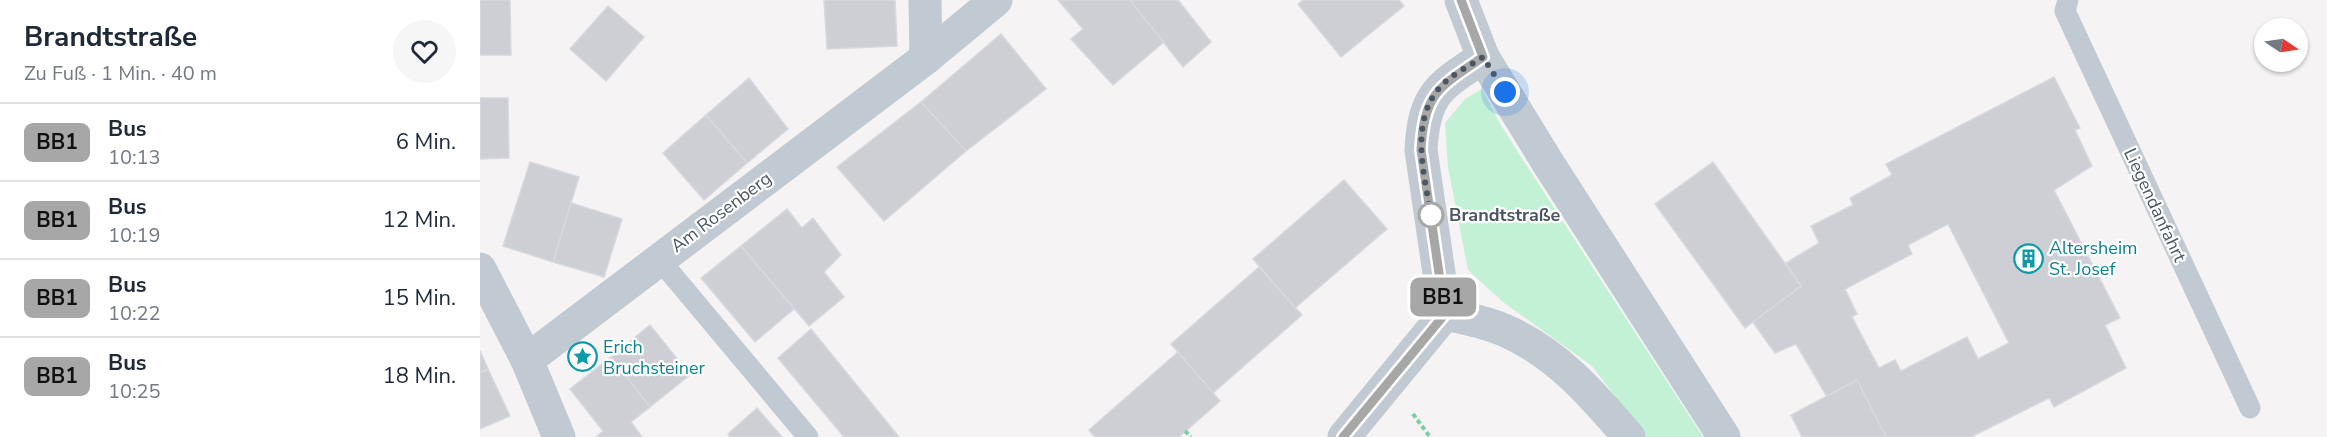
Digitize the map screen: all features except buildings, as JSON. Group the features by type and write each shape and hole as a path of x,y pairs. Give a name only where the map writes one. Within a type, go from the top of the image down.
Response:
{"street":[{"path":"925,0 926,58"},
{"name":"Am Rosenberg","path":"526,360 926,58 996,0"},
{"path":"1461,0 1483,57 1548,163 1724,437"},
{"path":"1344,437 1445,314 1421,150 1422,134 1432,99 1442,85 1483,57"},
{"path":"480,269 526,360 559,437"},
{"path":"1445,314 1504,330 1569,370 1629,437"}],"lane":[{"name":"Liegendanfahrt","path":"2068,0 2065,11 2250,408"},
{"path":"659,259 808,437"}],"path":[{"path":"1185,431 1191,437"}],"green space":[{"path":"1482,89 1521,157 1703,437 1646,437 1592,366 1503,302 1468,270 1448,167 1445,123 1465,99"}],"bus line":[{"name":"BB1","path":"1343,437 1445,314 1421,150 1426,114 1432,99 1442,85 1483,57 1461,0"}],"place":[{"name":"Brandtstraße","path":"1431,215"},
{"name":"Altersheim St. Josef","path":"2028,258"},
{"name":"Erich Bruchsteiner","path":"582,357"}],"route":[{"path":"1431,215 1432,220 1421,150 1426,114 1432,99 1442,85 1483,57 1505,92"}]}
